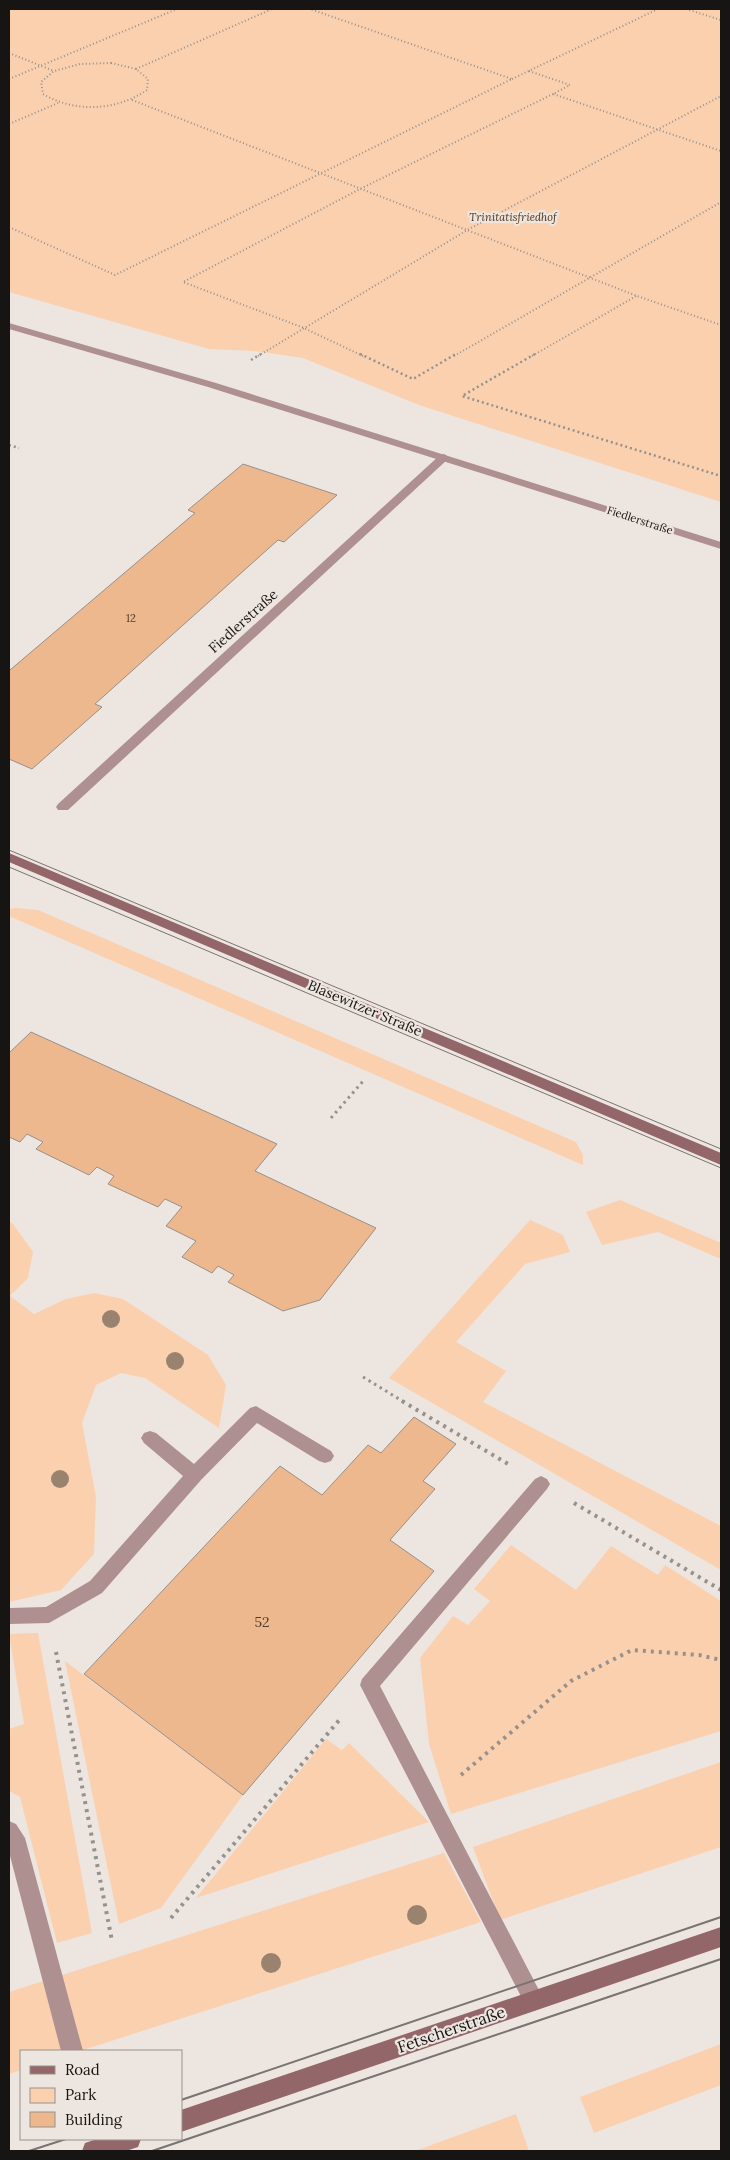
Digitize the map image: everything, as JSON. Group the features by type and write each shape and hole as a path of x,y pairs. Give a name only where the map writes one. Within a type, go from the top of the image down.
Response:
{"street":[{"name":"Fiedlerstraße","path":"9,326 212,385 721,546"},
{"name":"Fiedlerstraße","path":"63,806 444,457"},
{"name":"Blasewitzer Straße","path":"10,859 721,1159"},
{"path":"9,1616 49,1615 96,1587 195,1475 256,1413 325,1456"},
{"path":"150,1438 195,1475"},
{"path":"534,2001 369,1685 541,1484"},
{"path":"9,1831 15,1838 72,2050"},
{"name":"Fetscherstraße","path":"182,2121 721,1937"},
{"path":"95,2147 126,2140"}],"path":[{"path":"9,79 177,9"},
{"path":"136,69 272,9"},
{"path":"310,9 512,79"},
{"path":"9,227 115,275 319,173 658,9"},
{"path":"686,9 721,20"},
{"path":"9,53 54,71"},
{"path":"111,63 136,69 148,79 147,90 132,100 100,107 82,107 58,103 43,94 42,82 54,71 80,64 111,63"},
{"path":"529,71 570,85 360,189 184,282 304,328 413,379 589,276 721,202"},
{"path":"553,94 721,151"},
{"path":"212,385 469,230 721,96"},
{"path":"132,100 637,296 721,325"},
{"path":"9,124 58,103"},
{"path":"637,296 462,396 721,476"},
{"path":"9,445 19,448"},
{"path":"331,1118 364,1080"},
{"path":"49,1615 112,1941"},
{"path":"430,1801 571,1681 632,1650 699,1655 721,1660"},
{"path":"171,1918 369,1685"}],"green space":[{"name":"Trinitatisfriedhof","path":"9,9 721,9 721,502 419,405 303,358 255,351 209,349 9,292"},
{"path":"9,909 38,910 576,1142 583,1155 583,1165 9,916"},
{"path":"620,1200 721,1243 721,1259 658,1232 602,1245 586,1212"},
{"path":"530,1220 563,1235 570,1252 525,1264 456,1342 506,1371 483,1402 721,1526 721,1570 389,1378"},
{"path":"9,1221 33,1252 28,1278 10,1296 34,1314 66,1299 94,1293 123,1299 208,1355 226,1385 219,1428 145,1378 121,1373 96,1385 82,1423 96,1497 94,1554 61,1590 9,1602"},
{"path":"511,1545 576,1590 611,1546 658,1575 665,1565 721,1601 721,1731 451,1814 429,1744 420,1658 453,1616 468,1625 490,1601 474,1589"},
{"path":"38,1633 92,1933 57,1943 20,1797 9,1791 9,1729 24,1724 9,1634"},
{"path":"65,1661 243,1795 161,1908 119,1924"},
{"path":"326,1739 342,1750 349,1743 429,1822 196,1898"},
{"path":"721,1762 721,1847 500,1920 473,1847"},
{"path":"444,1853 481,1922 83,2050 20,2050 20,2070 9,2074 9,1992"},
{"path":"721,2044 721,2085 594,2133 580,2097"},
{"path":"516,2114 529,2151 415,2151"}],"building":[{"path":"243,464 337,495 284,542 278,540 95,704 102,707 32,769 9,759 9,669 195,513 188,510"},
{"path":"31,1032 277,1144 255,1171 376,1228 320,1300 283,1311 228,1282 234,1275 218,1266 212,1273 182,1257 196,1241 166,1226 182,1207 165,1199 158,1207 108,1184 114,1176 97,1167 89,1175 36,1149 43,1142 27,1134 20,1142 9,1137 9,1053"},
{"path":"414,1417 456,1444 423,1481 435,1489 390,1540 434,1571 243,1795 84,1674 280,1466 322,1495 368,1445 381,1453"}],"tram line":[{"path":"9,850 721,1149"},
{"path":"9,867 721,1168"},
{"path":"182,2100 721,1917"},
{"path":"152,2151 721,1959"},
{"path":"29,2151 63,2140"}]}
